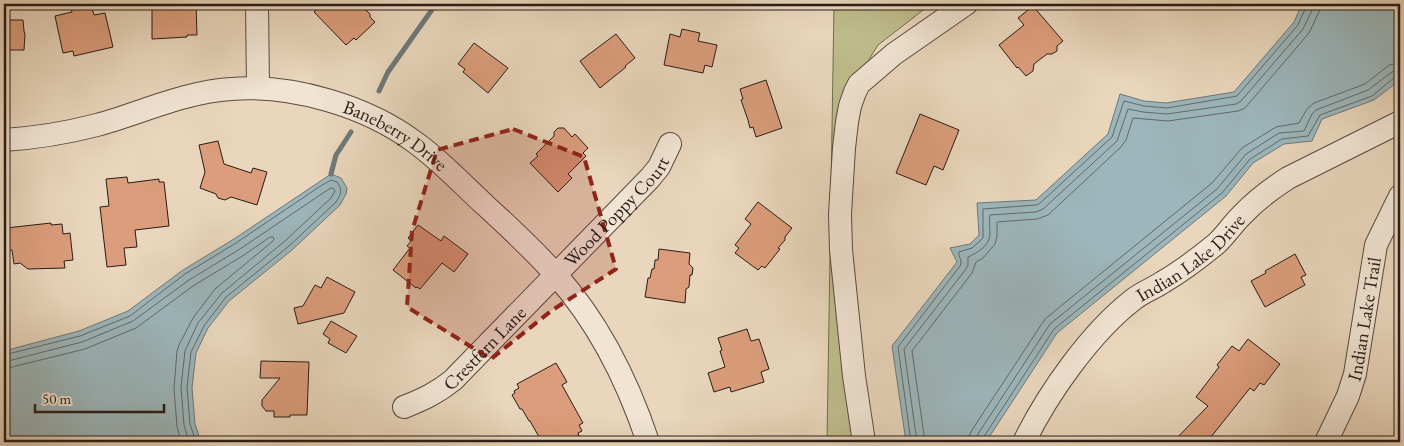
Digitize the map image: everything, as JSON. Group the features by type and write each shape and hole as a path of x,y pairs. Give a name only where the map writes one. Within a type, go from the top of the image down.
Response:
{"street":[{"path":"257,4 258,88"},
{"path":"864,442 854,376 841,250 840,214 844,148 850,106 860,84 894,54 966,4"},
{"name":"Baneberry Drive","path":"4,140 64,133 97,125 170,100 230,89 258,88 290,92 336,103 381,121 398,130 417,144 460,181 528,246 574,296 596,327 611,354 634,403 648,442"},
{"name":"Indian Lake Drive","path":"1024,442 1032,425 1055,389 1091,340 1135,298 1188,266 1218,242 1249,208 1288,178 1400,122"},
{"name":"Wood Poppy Court","path":"556,275 659,168 670,144"},
{"name":"Indian Lake Trail","path":"1326,442 1348,396 1355,374 1376,245 1400,196"},
{"name":"Crestfern Lane","path":"404,406 424,400 453,380 556,275"}],"highlighted area":[{"path":"513,129 584,157 616,269 551,311 491,359 407,307 412,231 437,150"}],"shaded area":[{"path":"834,4 931,4 878,45 843,102 837,228 839,338 857,442 827,442"}],"water":[{"path":"1302,4 1400,4 1400,80 1374,100 1322,119 1312,141 1284,144 1253,163 1226,196 1057,333 986,442 906,442 892,346 957,262 950,248 970,244 979,235 977,203 1036,200 1108,134 1120,94 1144,101 1166,103 1234,92 1294,22"},
{"path":"331,174 341,178 347,188 340,205 292,250 229,301 208,328 196,353 192,388 195,424 201,442 4,442 4,351 79,331 128,311 183,270 234,239"}],"building":[{"path":"70,4 91,4 94,15 105,13 113,47 74,56 73,51 63,53 55,16 72,12"},
{"path":"152,4 196,4 197,35 152,39"},
{"path":"323,4 352,4 356,8 366,10 375,22 356,40 354,38 346,45 314,12"},
{"path":"1033,6 1063,41 1057,46 1057,51 1047,54 1034,64 1033,71 1026,76 1017,68 999,45 1024,25 1018,18"},
{"path":"23,20 25,34 24,50 4,50 4,21"},
{"path":"682,29 700,33 698,41 717,45 712,67 705,65 703,73 664,65 670,34 680,37"},
{"path":"616,34 635,58 600,88 580,61"},
{"path":"474,43 508,68 488,93 463,72 465,69 458,64"},
{"path":"766,80 782,128 756,137 753,127 750,128 741,100 743,99 740,89"},
{"path":"920,114 959,130 943,170 934,166 926,185 896,173"},
{"path":"558,128 564,128 572,137 575,134 588,148 583,153 586,156 568,174 572,178 558,192 530,163 554,136 554,132"},
{"path":"218,141 224,164 251,173 253,168 267,172 257,205 231,197 225,200 218,198 216,194 200,188 205,172 199,145"},
{"path":"127,177 128,183 159,179 159,182 164,182 169,226 135,230 137,247 124,248 126,265 107,267 100,207 109,206 106,179"},
{"path":"758,202 792,228 778,248 780,249 765,268 762,266 758,270 735,253 739,248 735,245 751,224 745,219"},
{"path":"51,223 51,225 62,224 63,234 70,233 73,260 64,261 65,268 28,269 20,263 14,264 12,250 8,250 6,228"},
{"path":"418,225 441,241 444,236 468,254 454,272 442,263 420,289 393,270 410,248 407,246 411,241 408,238"},
{"path":"659,249 690,253 689,264 693,268 689,287 686,289 685,303 645,297 648,278 650,278 652,269 654,269 655,260 658,260"},
{"path":"1295,254 1306,275 1301,277 1305,285 1265,307 1251,281"},
{"path":"327,277 355,292 344,313 298,324 294,308 303,306 315,285 321,288"},
{"path":"331,321 357,336 346,353 328,343 330,339 323,334"},
{"path":"747,329 751,341 759,339 769,369 761,372 764,382 731,392 730,387 714,392 708,373 725,367 718,338"},
{"path":"1248,339 1280,364 1264,385 1260,383 1254,391 1250,388 1207,442 1173,442 1208,406 1196,397 1219,367 1217,365 1232,346 1239,351"},
{"path":"261,361 309,362 307,415 274,417 274,411 266,411 262,406 262,400 280,378 260,378"},
{"path":"556,363 567,382 562,385 583,423 579,425 582,431 578,433 579,436 568,442 542,442 512,395 519,388 517,384"}],"waterway":[{"path":"379,91 388,72 436,4"},
{"path":"331,174 336,155 351,132"}]}
